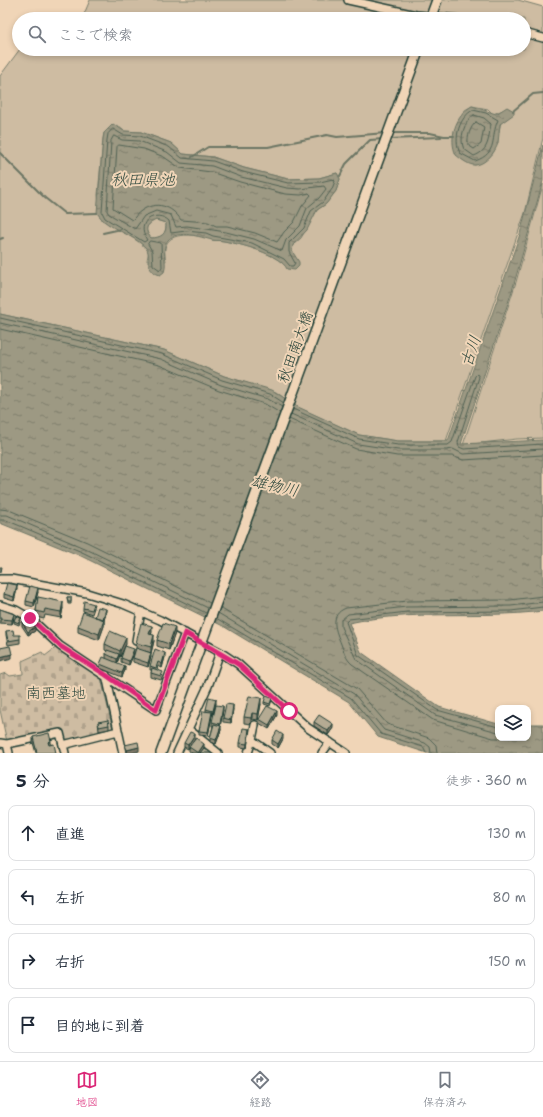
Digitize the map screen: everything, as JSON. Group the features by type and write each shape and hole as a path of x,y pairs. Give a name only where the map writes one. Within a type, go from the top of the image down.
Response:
{"street":[{"path":"348,0 402,12"},
{"path":"433,12 437,0"},
{"path":"531,35 543,38"},
{"name":"秋田南大橋","path":"161,753 416,56"},
{"path":"0,579 11,579 87,593 142,611 220,652 244,669 308,728 346,753"},
{"path":"0,605 16,610 30,618 60,646 106,675 156,710 185,633"},
{"path":"136,641 142,611"},
{"path":"177,753 208,686 220,652"},
{"path":"106,675 123,753"},
{"path":"248,753 255,725"},
{"path":"188,729 218,753"},
{"path":"63,745 118,731"},
{"path":"9,753 4,744 60,733 65,753"},
{"path":"252,740 270,753"},
{"path":"322,753 330,742"}],"green space":[{"path":"90,0 518,0 543,7 543,138 525,213 446,441 398,441 359,435 295,406 276,392 224,376 164,350 0,314 0,76 15,56 531,56 531,12 85,12","holes":["472,106 488,109 493,114 503,110 495,149 488,158 475,165 463,160 454,131 465,110","117,125 124,131 141,132 171,143 183,154 213,157 244,168 288,179 319,178 337,173 340,179 336,191 326,204 317,210 301,238 293,245 292,251 285,265 264,252 248,247 212,240 205,237 188,235 181,235 169,240 166,245 166,261 147,261 148,251 141,243 102,220 98,195 104,133"]},
{"path":"543,184 543,438 517,439 463,445 516,282"},
{"path":"156,220 166,223 166,227 163,235 151,238 147,232 147,227 150,223"},
{"name":"南西墓地","path":"58,646 101,678 113,730 65,742 62,731 7,742 0,710 0,675 6,673 10,676 23,674 22,661 42,652 45,656"}],"water":[{"path":"472,106 496,114 507,107 514,111 514,114 500,124 498,143 492,155 477,165 466,162 456,155 453,141 453,134 458,121 466,110"},
{"name":"秋田県池","path":"113,124 124,131 141,132 171,143 183,154 213,157 244,168 288,179 319,178 337,173 340,179 336,191 326,204 317,210 307,230 293,245 292,251 299,262 299,266 295,270 287,269 276,259 259,250 224,241 184,234 168,240 164,251 165,268 164,272 160,275 154,272 149,266 147,251 140,242 107,224 97,213 104,133","holes":["156,220 166,223 163,235 151,238 147,232 148,225"]},
{"name":"雄物川","path":"543,145 543,181 512,291 461,444 543,440 543,611 495,614 397,616 349,623 361,652 439,707 495,723 495,741 531,741 531,724 543,724 543,753 427,753 378,737 349,702 223,626 81,556 0,523 0,314 164,350 224,376 272,390 298,407 359,435 398,441 448,441 520,234"}],"building":[{"path":"7,583 17,585 14,597 4,594"},
{"path":"30,586 38,588 34,603 26,601"},
{"path":"38,597 63,602 61,612 45,609 44,613 36,611"},
{"path":"67,597 71,597 71,602 68,602"},
{"path":"84,601 94,604 92,610 83,608"},
{"path":"98,607 106,609 103,619 95,617"},
{"path":"0,609 14,614 12,620 0,619"},
{"path":"83,612 104,620 99,634 78,626"},
{"path":"16,616 21,618 19,623 14,621"},
{"path":"28,618 35,627 28,632 22,622"},
{"path":"141,623 152,626 149,634 154,635 151,647 136,643"},
{"path":"163,623 175,627 169,644 157,640"},
{"path":"13,630 14,635 20,635 20,639 8,641 6,631"},
{"path":"110,631 126,638 120,651 105,644"},
{"path":"10,646 12,654 0,657 0,648"},
{"path":"125,646 134,649 129,661 121,658"},
{"path":"136,648 151,653 148,663 133,658"},
{"path":"155,649 165,653 162,664 158,662 156,668 150,666"},
{"path":"107,650 119,654 117,659 106,654"},
{"path":"103,657 125,666 122,673 100,664"},
{"path":"152,668 163,672 161,676 151,673"},
{"path":"249,696 261,698 258,714 252,713 251,718 244,717"},
{"path":"266,696 272,698 270,704 264,702"},
{"path":"209,697 216,699 213,711 206,709"},
{"path":"226,704 233,705 231,720 223,718"},
{"path":"216,705 223,706 220,724 212,722"},
{"path":"267,706 277,711 269,725 259,719"},
{"path":"203,711 212,712 208,732 199,731"},
{"path":"319,715 333,724 328,731 314,722"},
{"path":"108,720 109,725 99,727 98,722"},
{"path":"214,724 221,726 216,740 210,738"},
{"path":"243,728 249,729 247,744 240,743"},
{"path":"277,731 283,735 278,744 272,740"},
{"path":"190,732 195,734 188,745 184,743"},
{"path":"49,733 51,741 48,742 49,745 54,744 56,753 37,753 33,737"},
{"path":"196,738 204,744 198,753 189,747"},
{"path":"138,742 139,747 127,750 125,745"},
{"path":"204,748 211,753 200,753"}],"waterway":[{"path":"513,111 533,94 543,93"},
{"path":"192,157 208,147 268,147 327,135 337,137 386,133"},
{"path":"391,133 430,133 444,136 454,136"},
{"path":"389,139 441,137"},
{"path":"340,176 346,164 370,140 383,139"},
{"path":"0,153 45,198 65,214 97,213"},
{"path":"103,233 121,229"}],"route":[{"path":"30,618 50,635 60,646 106,675 156,710 185,633 220,652 238,664 289,711"}],"water label":[{"name":"古川","path":"470,351"}]}
